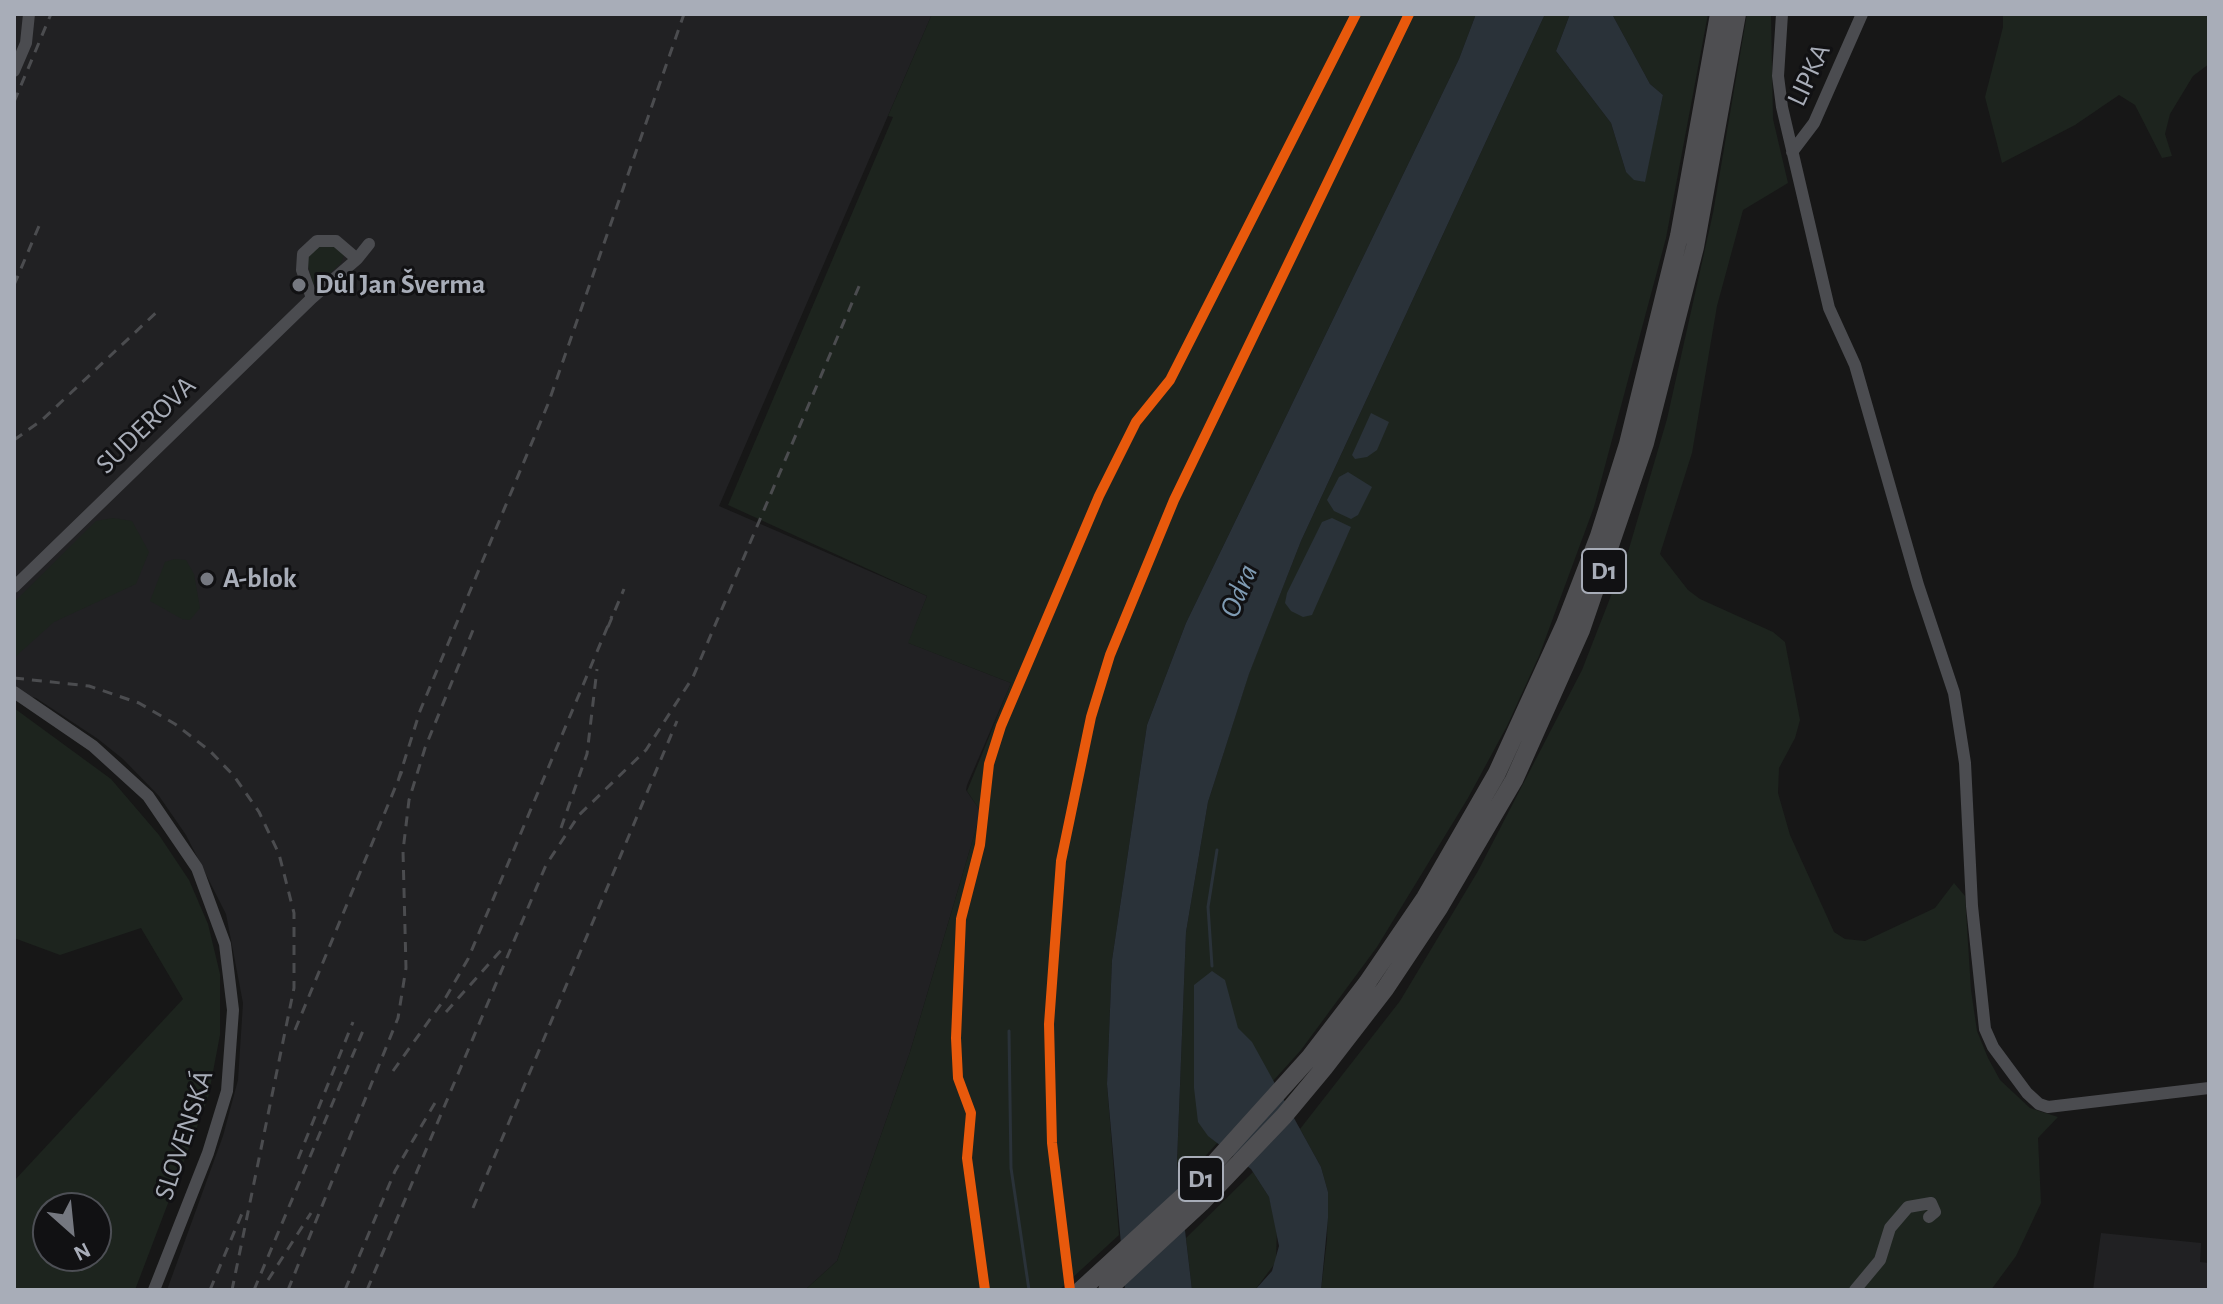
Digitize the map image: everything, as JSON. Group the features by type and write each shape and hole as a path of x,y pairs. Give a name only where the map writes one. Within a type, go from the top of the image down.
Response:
{"highway":[{"name":"D1","path":"1107,1290 1201,1203 1317,1062 1460,839 1504,758 1565,624 1599,536 1656,338 1707,94 1719,14"},
{"name":"D1","path":"1081,1290 1190,1190 1385,989 1479,843 1549,707 1581,630 1645,443 1695,247 1737,14"}],"street":[{"path":"14,71 26,43 29,14"},
{"path":"1782,14 1778,76 1792,152 1829,308 1855,365 1918,585 1954,693 1965,763 1981,1012 1989,1038 2027,1093 2039,1104 2048,1107 2209,1088"},
{"name":"LIPKA","path":"1792,152 1814,123 1862,14"},
{"path":"312,298 301,264 308,247 331,239 344,245 357,259"},
{"name":"SUDEROVA","path":"14,587 312,298 357,259 369,244"},
{"name":"SLOVENSKÁ","path":"14,692 105,755 148,796 197,868 225,944 234,1020 227,1091 208,1153 154,1290"},
{"path":"1855,1290 1880,1260 1890,1228 1908,1207 1931,1203 1935,1212 1929,1217"}],"shaded area":[{"path":"14,14 932,14 719,506 927,596 909,643 1011,683 967,785 966,790 981,812 910,1052 837,1261 805,1290 167,1290 223,1136 238,1080 243,1003 226,914 186,835 159,796 123,759 98,739 36,698 14,692"},
{"path":"932,14 1476,14 1459,59 1186,623 1147,725 1112,960 1107,1084 1119,1235 1059,1290 805,1290 837,1261 910,1052 981,812 967,791 1011,683 908,643 927,596 728,505 893,117 888,116"},
{"path":"1545,14 1570,14 1556,51 1611,123 1626,172 1644,182 1663,95 1650,84 1612,14 1708,14 1666,238 1594,507 1539,656 1507,726 1468,798 1377,947 1301,1050 1182,1182 1177,1162 1186,932 1208,802 1249,673 1301,541"},
{"path":"1747,14 1771,14 1773,119 1788,183 1743,210 1717,306 1692,453 1660,554 1688,590 1700,599 1773,632 1785,642 1800,720 1795,738 1779,768 1778,793 1790,835 1834,932 1845,939 1865,941 1935,908 1954,883 1965,896 1971,990 1977,1031 1988,1058 2000,1080 2030,1108 2058,1117 2038,1138 2041,1203 2016,1256 1991,1290 1321,1290 1327,1240 1328,1192 1321,1167 1300,1129 1400,1001 1478,871 1582,670 1628,552 1667,419 1713,213"},
{"path":"2003,14 2209,14 2209,64 2193,76 2170,114 2165,134 2172,156 2162,158 2135,105 2119,95 2075,125 2002,163 1985,97 2003,27"},
{"path":"337,246 344,255 341,263 320,283 313,284 306,258 315,247"},
{"path":"113,518 132,521 149,552 136,584 54,622 14,658 14,602 96,521"},
{"path":"186,560 194,574 200,608 190,620 182,619 150,601 165,562"},
{"path":"14,708 111,779 159,835 189,880 208,924 220,974 220,1035 208,1098 135,1290 14,1290 14,1181 183,999 141,928 60,955 14,938"},
{"path":"1253,1172 1269,1197 1277,1224 1276,1262 1255,1290 1192,1290 1186,1238"},
{"path":"2101,1233 2201,1243 2200,1262 2209,1263 2209,1290 2093,1290"}],"water":[{"name":"Odra","path":"1476,14 1545,14 1301,541 1249,674 1208,802 1186,932 1177,1162 1192,1290 1125,1290 1107,1084 1112,960 1147,725 1186,623 1459,59"},
{"path":"1570,14 1612,14 1650,84 1663,95 1645,182 1634,180 1626,172 1611,123 1556,51"},
{"path":"1371,413 1389,422 1377,450 1367,457 1355,459 1352,455"},
{"path":"1348,472 1372,487 1358,515 1351,519 1334,511 1327,500 1339,477"},
{"path":"1332,518 1351,527 1312,615 1303,617 1291,611 1285,603 1287,593 1322,522"},
{"path":"1212,971 1225,980 1238,1028 1252,1042 1321,1167 1328,1192 1328,1218 1321,1290 1255,1290 1272,1271 1279,1246 1269,1197 1251,1169 1208,1136 1198,1122 1194,1088 1194,985"}],"waterway":[{"path":"1212,966 1208,907 1217,850"},
{"path":"1009,1031 1011,1168 1029,1290"}],"railway":[{"path":"14,102 51,14"},
{"path":"398,781 420,711 548,404 684,14"},
{"path":"14,285 39,226"},
{"path":"367,1290 546,865 579,815 646,750 693,677 860,284"},
{"path":"14,440 42,420 161,308"},
{"path":"608,627 624,589"},
{"path":"393,1071 446,997 468,959 612,616"},
{"path":"288,1290 398,1018 406,968 403,851 409,800 425,748 473,630"},
{"path":"561,828 587,754 597,669"},
{"path":"14,678 89,686 139,703 175,724 210,751 234,776 259,812 279,854 294,913 294,988 232,1290"},
{"path":"473,1208 677,721"},
{"path":"295,1030 402,771"},
{"path":"446,1012 504,947"},
{"path":"298,1159 353,1022"},
{"path":"254,1290 365,1026"},
{"path":"345,1290 395,1171 439,1096"},
{"path":"210,1290 243,1211"},
{"path":"268,1280 311,1213"}],"cycle path":[{"path":"985,1290 967,1158 971,1113 958,1078 956,1038 961,919 980,845 989,764 1001,726 1099,496 1136,422 1170,380 1356,14"},
{"path":"1070,1290 1052,1143 1049,1024 1061,861 1091,717 1110,655 1174,500 1409,14"}],"place":[{"name":"Důl Jan Šverma","path":"299,285"},
{"name":"A-blok","path":"207,579"}]}
